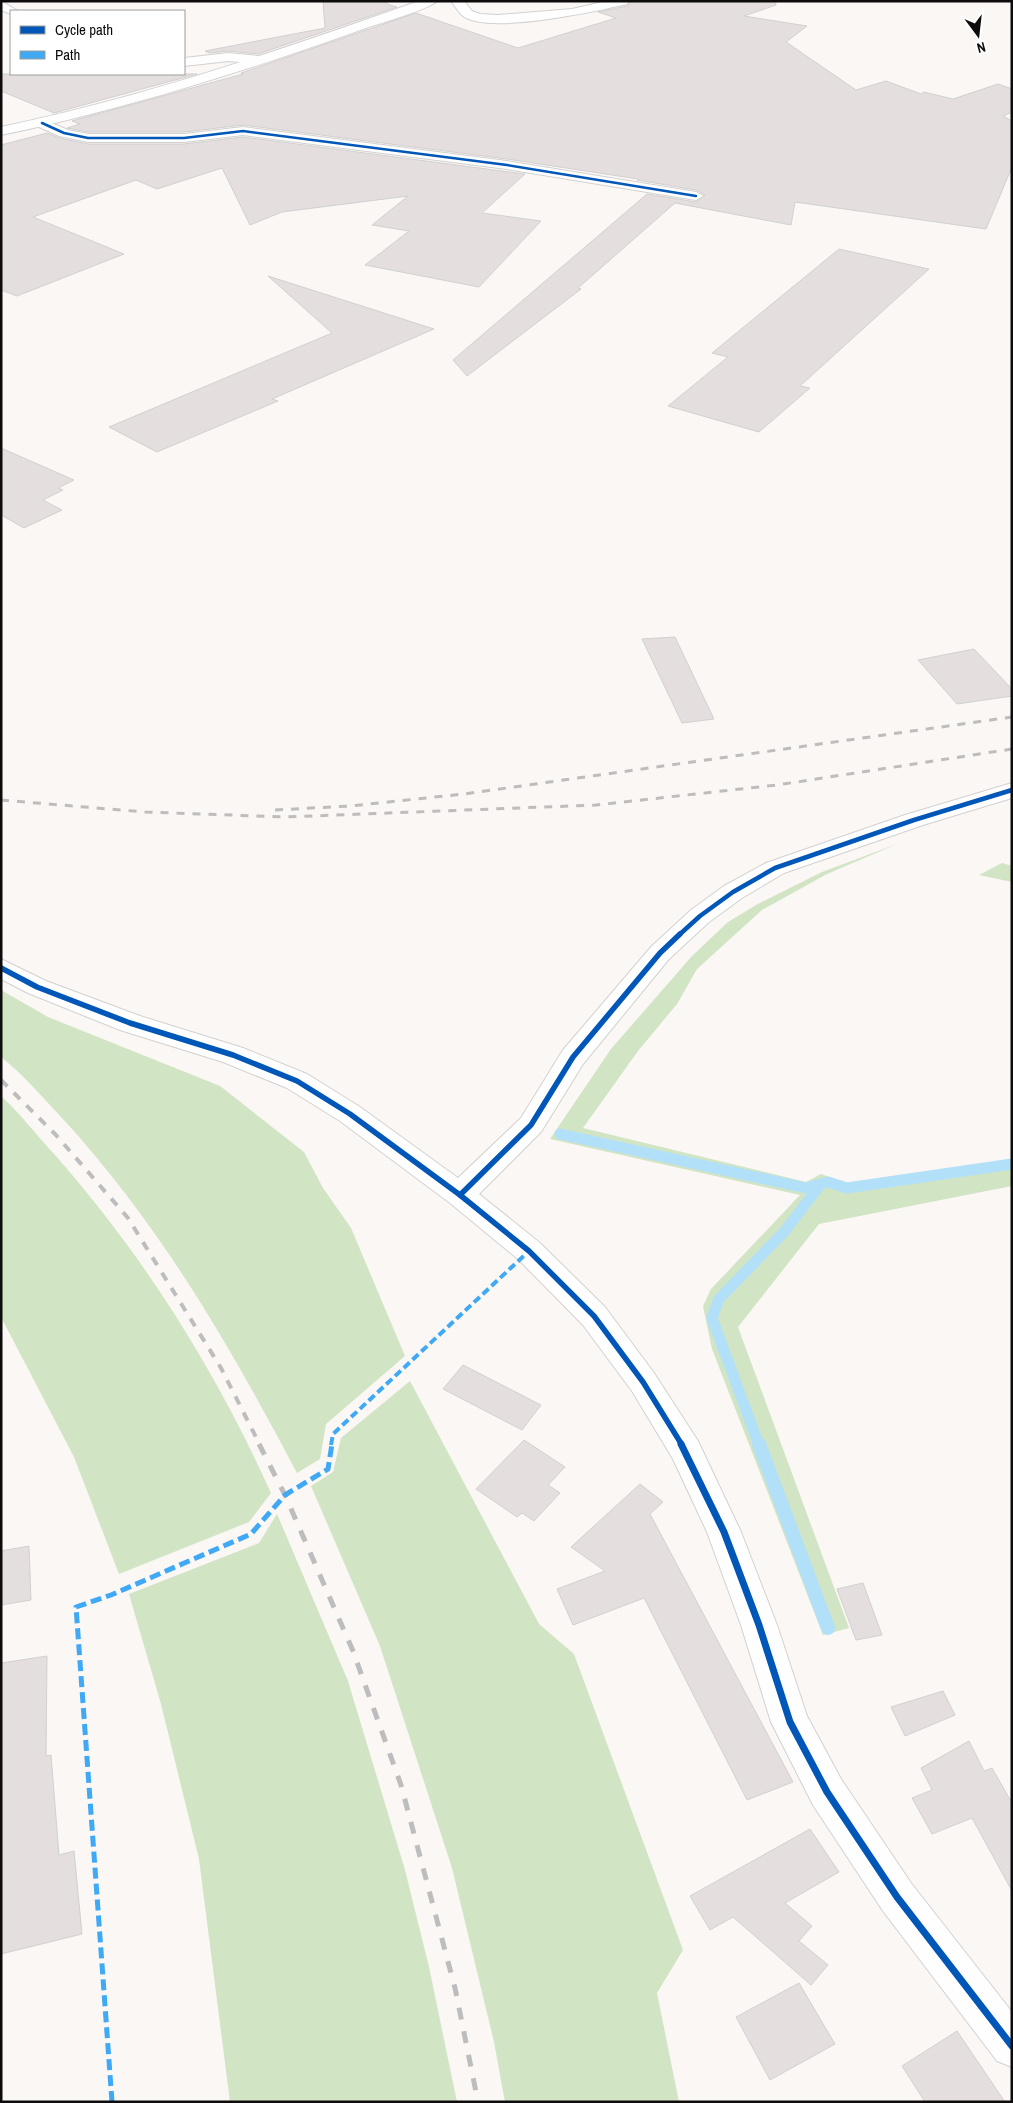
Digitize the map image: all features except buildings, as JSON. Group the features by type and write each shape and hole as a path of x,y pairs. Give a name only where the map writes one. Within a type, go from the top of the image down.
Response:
{"street":[{"path":"1,131 109,106 258,60 431,1"},
{"path":"457,1 468,14 478,18 498,19 572,13 623,1"},
{"path":"185,62 229,57 258,60"},
{"path":"42,123 64,133 88,138 184,138 243,131 507,166 696,196"},
{"path":"460,1195 531,1125 572,1057 660,953 700,916 732,892 775,868 914,820 1012,790"},
{"path":"1,968 37,988 130,1023 233,1054 297,1081 350,1114 460,1195 529,1251 594,1316 643,1382 686,1451 724,1532 759,1625 790,1722 828,1792 897,1897 1012,2046"}],"green space":[{"path":"897,844 827,874 762,910 697,969 677,1004 638,1051 583,1128 806,1182 821,1174 846,1183 1012,1159 1012,1186 819,1224 738,1327 849,1628 823,1635 712,1349 703,1306 711,1289 800,1195 550,1139 611,1049 692,956 728,922 756,905 822,872"},
{"path":"1002,863 1012,866 1012,882 979,875"},
{"path":"1,990 48,1017 220,1086 304,1152 323,1188 351,1228 405,1356 326,1424 320,1459 297,1473 219,1333 192,1288 162,1245 98,1160 63,1119 18,1071 1,1057"},
{"path":"1,1096 55,1155 119,1233 176,1316 202,1359 227,1403 271,1493 249,1522 119,1574 74,1457 1,1317"},
{"path":"410,1381 539,1624 574,1654 683,1950 657,1993 679,2102 505,2102 494,2042 452,1868 380,1646 311,1486 333,1472 341,1438"},
{"path":"277,1514 348,1681 405,1870 429,1967 457,2102 230,2102 199,1859 161,1704 129,1594 259,1543"}],"waterway":[{"path":"560,1134 806,1188 828,1182 847,1188 1012,1164"},
{"path":"759,1445 712,1318 719,1299 784,1232 821,1184"},
{"path":"759,1444 828,1628"}],"railway":[{"path":"275,810 350,806 464,794 1012,717"},
{"path":"1,800 145,812 285,817 596,805 777,785 1012,749"},
{"path":"1,1080 56,1135 128,1218 221,1368 260,1445"},
{"path":"259,1444 285,1495 353,1651 401,1785 455,1988 478,2102"}],"marked path":[{"path":"112,2102 76,1607 111,1595 251,1534 285,1495 328,1469 333,1434 529,1251"}],"cycle path":[{"path":"42,123 64,133 88,138 184,138 243,131 507,165 696,196"},
{"path":"460,1195 531,1125 573,1057 660,953 700,916 733,892 775,868 914,820 1012,790"},
{"path":"1,968 37,987 130,1023 233,1055 297,1081 350,1114 460,1195 529,1251 594,1316 643,1382 686,1451 724,1532 759,1625 790,1722 827,1792 897,1897 1012,2046"}]}
